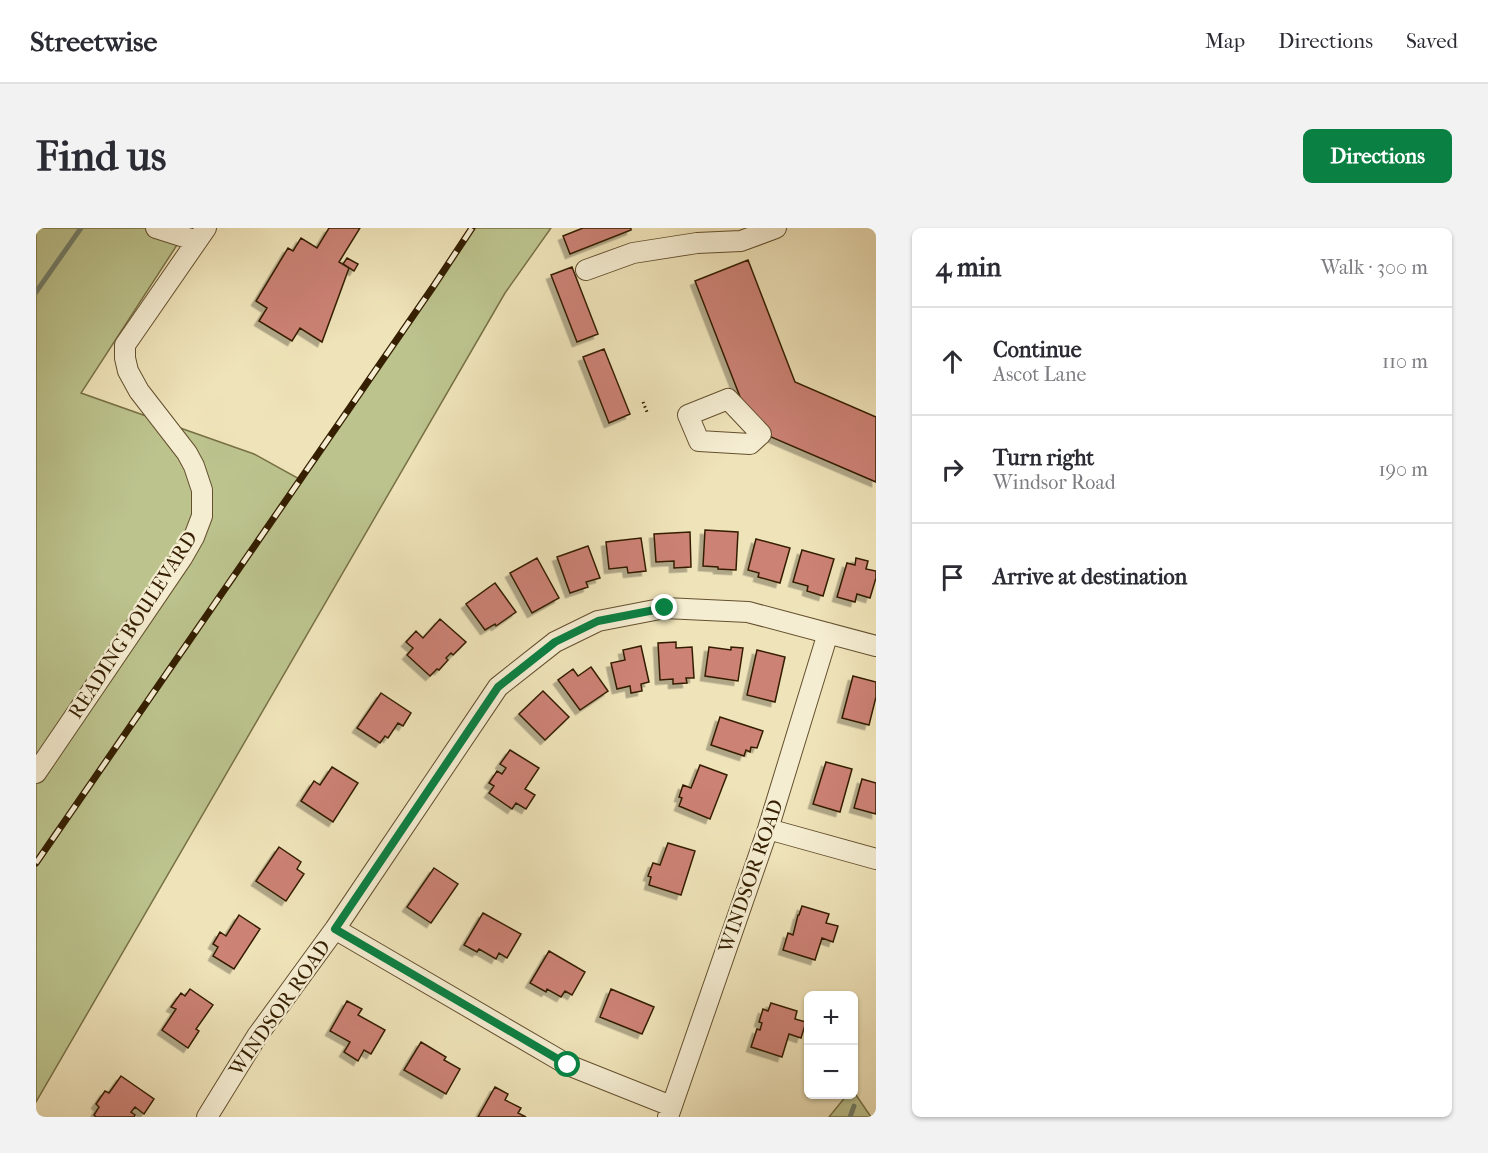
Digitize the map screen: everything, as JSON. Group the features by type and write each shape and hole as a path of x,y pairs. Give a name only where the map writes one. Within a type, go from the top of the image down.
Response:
{"street":[{"path":"156,228 201,235"},
{"path":"586,270 633,253 697,243 741,240 776,228"},
{"name":"READING BOULEVARD","path":"36,773 182,558 194,537 202,516 202,490 194,466 187,453 139,391 128,371 125,358 125,345 201,235"},
{"name":"WINDSOR ROAD","path":"207,1117 257,1036 335,929 498,687 555,642 598,621 665,608 748,612 876,646"},
{"name":"WINDSOR ROAD","path":"670,1111 768,829 828,633"},
{"path":"768,829 876,858"},
{"path":"335,929 568,1065 670,1111"}],"path":[{"path":"643,402 647,412"}],"green space":[{"path":"36,228 188,228 81,393 254,454 301,480 472,228 551,228 505,293 36,1102"},
{"path":"858,1098 871,1117 829,1117 844,1099"}],"building":[{"path":"329,228 360,228 339,262 349,268 322,342 300,328 292,341 259,321 267,308 256,301 288,248 293,251 301,238 317,248"},
{"path":"583,228 631,228 631,230 570,254 563,236"},
{"path":"347,258 358,264 354,271 343,264"},
{"path":"748,260 795,382 876,417 876,482 771,437 744,407 695,281"},
{"path":"572,267 598,334 577,342 551,275"},
{"path":"604,349 630,414 609,423 583,357"},
{"path":"705,530 738,532 736,570 703,566"},
{"path":"690,532 691,567 674,568 674,561 656,562 654,534"},
{"path":"641,538 646,571 628,573 627,567 609,569 606,542"},
{"path":"756,539 790,548 780,583 758,577 759,573 748,570"},
{"path":"588,546 600,578 586,582 588,587 570,593 557,557"},
{"path":"802,550 834,559 823,596 807,591 808,586 793,582"},
{"path":"537,558 559,598 532,613 510,573"},
{"path":"856,558 868,561 866,569 876,571 876,578 870,598 857,594 855,602 837,597 847,563 855,565"},
{"path":"495,583 516,612 496,626 495,624 485,630 466,604"},
{"path":"440,619 466,642 453,655 451,653 439,670 437,669 430,676 407,655 413,648 406,642 416,631 423,638"},
{"path":"676,642 676,648 692,647 694,678 686,678 687,683 673,684 673,679 660,680 658,643"},
{"path":"641,646 649,682 641,684 642,691 631,693 630,686 617,689 611,663 625,660 623,650"},
{"path":"709,647 731,650 731,647 743,648 738,681 705,676"},
{"path":"757,650 785,657 775,702 747,695"},
{"path":"591,667 608,691 580,710 558,680 573,669 578,676"},
{"path":"853,676 876,682 876,697 869,725 842,718"},
{"path":"543,691 569,717 545,740 519,714"},
{"path":"381,693 411,713 403,726 398,723 388,738 385,736 380,743 357,728"},
{"path":"720,717 763,731 757,748 751,747 750,752 746,750 744,756 711,745"},
{"path":"510,750 539,768 525,789 535,795 526,809 516,803 512,809 489,793 494,786 489,783 497,771 502,774 506,768 500,764"},
{"path":"826,762 852,769 840,812 813,804"},
{"path":"700,765 727,775 710,819 679,806 683,785 691,788"},
{"path":"332,767 358,783 333,822 301,801 314,781 320,785"},
{"path":"862,779 876,783 876,814 854,808"},
{"path":"668,843 695,851 681,895 649,885 651,877 648,876 653,863 660,865"},
{"path":"279,847 301,862 297,869 304,874 286,901 256,881"},
{"path":"434,868 458,884 431,923 407,907"},
{"path":"802,906 829,914 826,923 838,926 833,942 822,938 815,960 783,950 788,933 793,935"},
{"path":"483,913 521,934 507,958 499,953 496,959 479,949 477,952 464,945"},
{"path":"239,915 260,929 234,969 213,956 218,947 213,944 220,932 226,936"},
{"path":"549,951 585,972 572,995 565,991 561,997 530,983"},
{"path":"190,989 213,1005 196,1029 199,1031 188,1048 162,1030 176,1009 171,1007 181,993 185,996"},
{"path":"611,989 654,1007 642,1034 600,1017"},
{"path":"347,1001 362,1009 358,1015 385,1030 371,1054 364,1050 358,1061 344,1052 350,1042 330,1031"},
{"path":"771,1003 797,1011 795,1019 804,1021 801,1038 789,1034 782,1057 751,1047 757,1029 760,1030 762,1023 759,1022 763,1009 768,1011"},
{"path":"421,1042 446,1057 444,1060 460,1069 446,1094 404,1070"},
{"path":"121,1076 154,1099 144,1114 135,1107 131,1112 135,1115 134,1117 96,1117 94,1115 99,1107 96,1104 105,1091 109,1093"},
{"path":"495,1087 508,1094 505,1100 521,1108 518,1113 526,1117 478,1117"}],"waterway":[{"path":"36,292 81,228"},
{"path":"850,1117 854,1106"}],"railway":[{"path":"36,863 472,228"}],"route":[{"path":"568,1065 335,929 498,687 555,642 598,621 665,608"}]}
